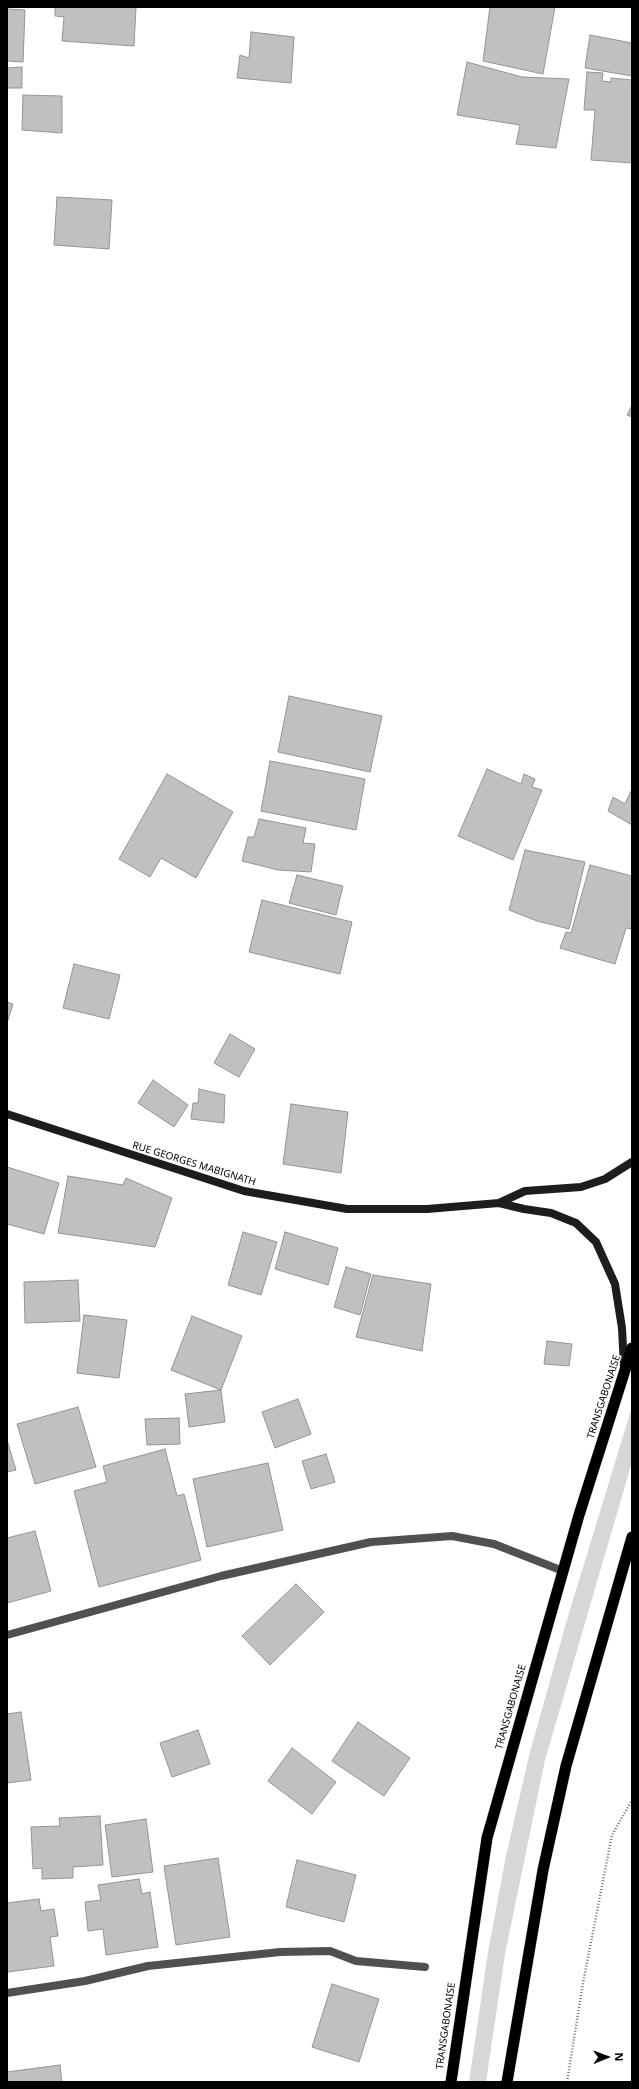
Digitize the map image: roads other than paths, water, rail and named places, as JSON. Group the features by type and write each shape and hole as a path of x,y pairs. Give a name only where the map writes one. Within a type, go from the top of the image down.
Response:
{"highway":[{"name":"TRANSGABONAISE","path":"451,2082 487,1838 563,1571 632,1348"},
{"path":"507,2082 543,1870 566,1766 632,1537"}],"main road":[{"name":"RUE GEORGES MABIGNATH","path":"7,1114 244,1191 289,1200 347,1209 392,1210 499,1202"},
{"path":"499,1202 524,1191 581,1187 605,1179 632,1162"},
{"path":"499,1202 524,1209 551,1212 576,1224 596,1242 615,1284 622,1328 624,1374"}],"street":[{"path":"7,1635 221,1576 371,1542 452,1536 494,1544 563,1571"},
{"path":"7,1993 71,1984 148,1966 280,1952 330,1951 356,1960 425,1967"}]}
